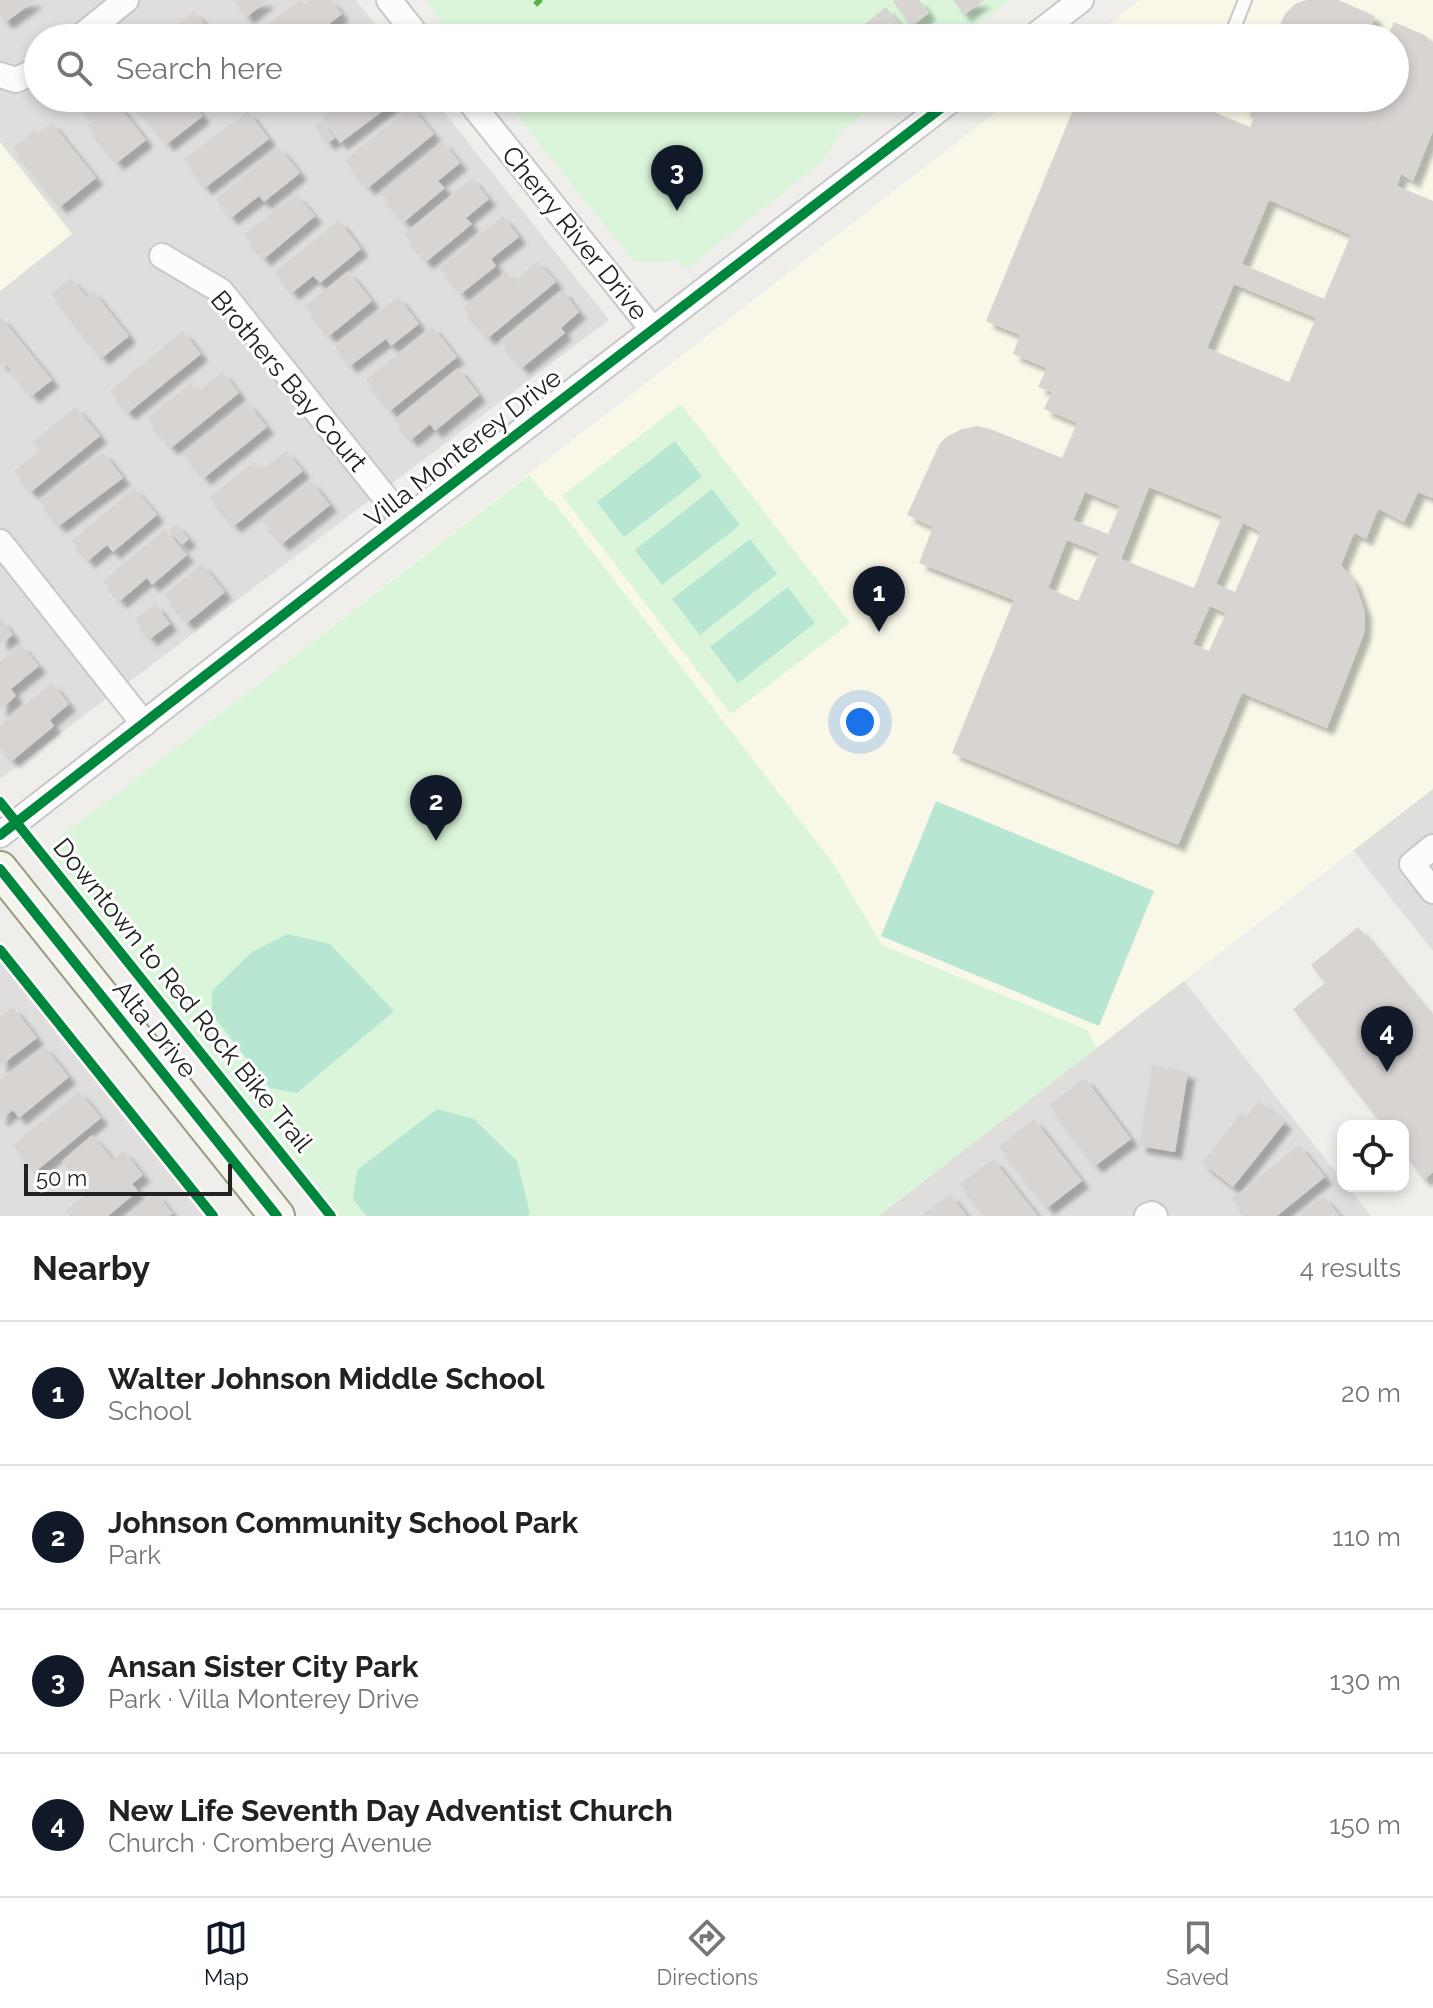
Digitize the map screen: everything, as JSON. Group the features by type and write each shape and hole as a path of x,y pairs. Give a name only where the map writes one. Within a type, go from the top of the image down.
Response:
{"main road":[{"name":"Alta Drive","path":"0,869 277,1216"}],"street":[{"path":"96,24 126,0"},
{"path":"389,0 408,24"},
{"path":"1050,24 1081,0"},
{"path":"0,75 16,80 24,76"},
{"name":"Cherry River Drive","path":"478,112 653,330"},
{"name":"Villa Monterey Drive","path":"0,835 936,112"},
{"name":"Brothers Bay Court","path":"162,256 221,291 404,521"},
{"path":"0,542 144,724"},
{"path":"1433,847 1412,864 1433,891"}],"lane":[{"path":"1236,24 1245,0"}],"shaded area":[{"path":"0,0 356,0 375,24 24,24 24,112 444,112 609,320 0,779 0,291 72,234 0,142"},
{"path":"1140,0 1433,0 1433,789 878,1216 332,1216 55,868 51,854 54,845 60,837 996,112 1409,112 1409,24 1109,24"},
{"path":"0,142 72,234 0,291"},
{"path":"1433,789 1433,951 1353,850"},
{"path":"0,960 170,1172 205,1216 0,1216"},
{"path":"1184,981 1337,1173 1337,1192 1352,1192 1371,1216 878,1216"}],"green space":[{"path":"425,0 1010,0 979,24 444,24"},
{"path":"514,112 866,112 840,132 823,161 685,270 678,260 634,261"},
{"path":"681,404 850,623 731,714 562,496"},
{"path":"675,441 702,477 624,537 597,502"},
{"path":"529,475 552,500 832,862 882,945 1087,1030 1097,1048 878,1216 332,1216 55,868 53,851 60,837"},
{"path":"712,489 740,525 662,585 635,550"},
{"path":"750,539 777,574 700,635 672,599"},
{"path":"788,587 815,623 738,683 710,647"},
{"path":"936,801 1154,891 1099,1026 881,936"},
{"path":"287,934 330,944 394,1011 297,1093 270,1088 212,1014 212,991 252,952"},
{"path":"437,1109 474,1119 517,1161 530,1213 527,1216 366,1216 353,1199 357,1170"}],"building":[{"path":"0,0 36,0 6,22 0,15"},
{"path":"234,0 268,0 247,17"},
{"path":"300,0 305,5 311,0 331,0 342,14 329,24 269,24"},
{"path":"919,0 929,13 910,24 893,2"},
{"path":"953,0 984,0 964,15"},
{"path":"1306,0 1338,0 1375,16 1372,24 1280,24 1295,4"},
{"path":"886,7 899,24 865,24"},
{"path":"194,11 205,24 178,24"},
{"path":"1409,28 1433,42 1433,131 1413,181 1401,174 1397,186 1433,201 1433,498 1418,492 1404,522 1378,509 1366,539 1354,533 1341,565 1354,581 1365,612 1364,633 1327,728 1242,693 1178,845 952,753 1014,600 919,563 933,527 907,515 945,438 962,429 977,426 1062,458 1077,423 1044,409 1052,392 1038,387 1047,368 1013,354 1020,335 986,321 1072,112 1214,112 1250,127 1255,114 1250,112 1409,112","holes":["1269,200 1351,235 1324,299 1242,264","1234,284 1316,318 1289,382 1207,348","1149,487 1222,516 1194,588 1121,559","1085,492 1120,506 1108,534 1073,520","1243,523 1261,532 1235,592 1216,584","1067,540 1099,553 1078,601 1048,588","1210,606 1226,613 1209,651 1193,644"]},
{"path":"85,112 124,112 146,140 117,163 87,126 92,122"},
{"path":"141,112 200,112 203,116 167,144"},
{"path":"247,112 269,139 205,188 184,159"},
{"path":"330,112 381,112 340,143 322,118"},
{"path":"404,112 416,112 434,134 368,188 345,160"},
{"path":"322,121 335,138 328,143 315,127"},
{"path":"51,122 96,178 60,207 13,148 35,130 37,134"},
{"path":"443,142 460,163 438,181 445,188 404,222 381,194"},
{"path":"279,147 300,173 264,202 259,196 231,218 216,199"},
{"path":"472,178 489,199 466,218 472,224 426,262 404,234"},
{"path":"296,194 315,216 264,259 244,235"},
{"path":"503,216 519,237 491,259 496,266 461,294 440,268"},
{"path":"339,220 361,249 320,283 313,276 292,293 275,272"},
{"path":"538,261 556,282 488,338 463,308 506,272 514,282"},
{"path":"348,271 372,301 329,336 305,306"},
{"path":"71,278 87,297 93,291 129,336 102,358 51,294"},
{"path":"562,290 579,312 561,328 565,333 522,368 500,341"},
{"path":"398,297 419,324 391,346 386,339 350,366 334,345"},
{"path":"0,316 52,380 32,396 4,362 0,365"},
{"path":"432,326 457,357 390,411 366,380"},
{"path":"183,331 201,354 128,413 110,391"},
{"path":"458,368 479,395 435,431 430,424 411,440 394,420"},
{"path":"222,372 239,393 171,448 147,418 191,383 198,392"},
{"path":"247,402 267,427 204,478 184,454"},
{"path":"76,407 100,436 31,492 14,471 40,451 33,442"},
{"path":"286,451 303,471 234,526 210,497 254,462 261,471"},
{"path":"103,452 123,478 59,526 39,501"},
{"path":"311,481 330,505 282,544 262,520"},
{"path":"134,488 157,515 113,552 107,545 88,561 72,541"},
{"path":"176,524 189,539 182,545 169,530"},
{"path":"165,529 187,555 152,585 147,578 120,601 103,581"},
{"path":"202,564 225,592 187,623 164,595"},
{"path":"156,604 170,624 150,639 135,619"},
{"path":"0,618 13,635 0,644"},
{"path":"21,645 39,666 11,689 16,696 0,710 0,662"},
{"path":"52,683 69,704 50,720 54,726 12,761 0,747 0,726"},
{"path":"1358,927 1433,1018 1433,1172 1424,1180 1409,1160 1409,1120 1378,1120 1293,1009 1325,983 1311,965"},
{"path":"13,1007 37,1038 0,1066 0,1017"},
{"path":"44,1046 69,1077 19,1118 13,1110 0,1120 0,1081"},
{"path":"1152,1065 1188,1072 1175,1152 1139,1146"},
{"path":"1085,1078 1131,1139 1095,1166 1049,1105"},
{"path":"79,1091 101,1118 35,1172 13,1145"},
{"path":"1259,1101 1285,1122 1233,1187 1202,1163 1241,1113 1246,1117"},
{"path":"1034,1119 1082,1181 1047,1208 999,1146"},
{"path":"92,1135 113,1160 124,1151 143,1175 132,1184 138,1191 108,1216 70,1216 65,1211 88,1192 62,1161"},
{"path":"1299,1145 1325,1177 1277,1216 1246,1216 1232,1199"},
{"path":"993,1159 1038,1216 985,1216 960,1184"},
{"path":"156,1193 173,1214 127,1216"},
{"path":"950,1194 967,1216 921,1216"},
{"path":"1323,1196 1340,1216 1299,1216"}],"marked path":[{"path":"536,0 540,4"}],"cycle path":[{"path":"0,835 936,112"},
{"name":"Downtown to Red Rock Bike Trail","path":"0,802 331,1216"},
{"path":"0,869 277,1216"},
{"path":"0,950 213,1216"}],"place":[{"name":"Ansan Sister City Park","path":"677,211"},
{"name":"Walter Johnson Middle School","path":"879,632"},
{"name":"Johnson Community School Park","path":"436,841"},
{"name":"New Life Seventh Day Adventist Church","path":"1387,1072"}]}
